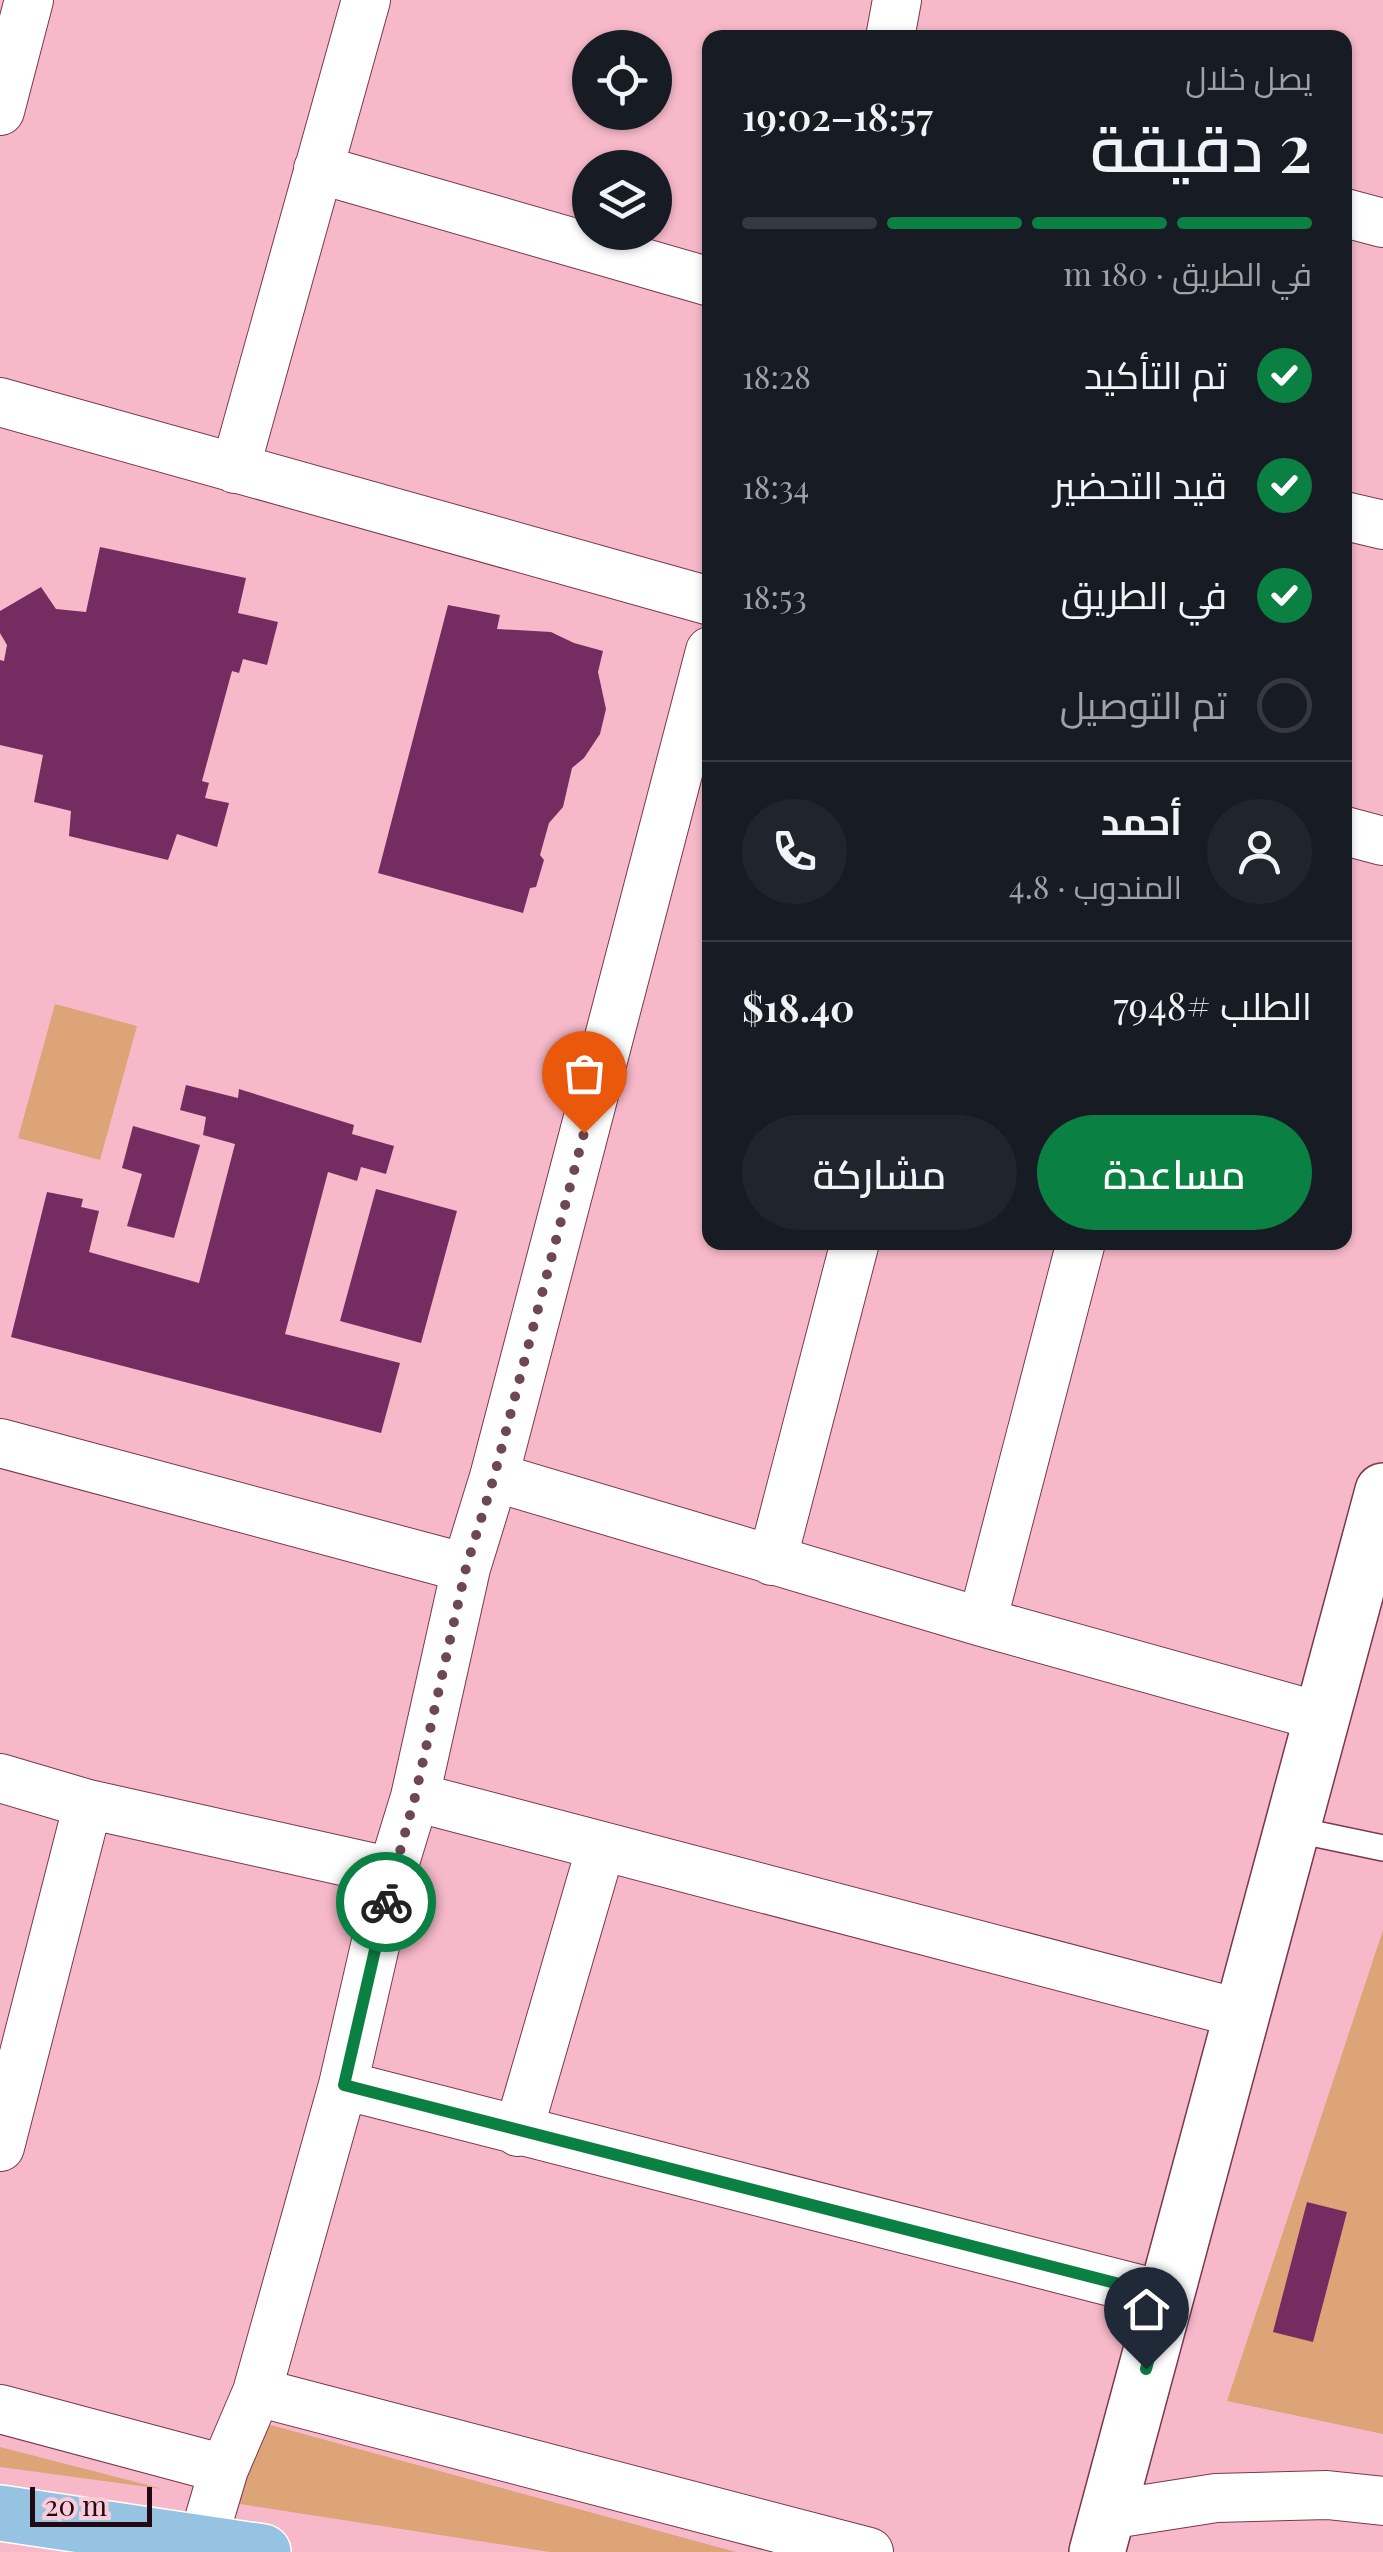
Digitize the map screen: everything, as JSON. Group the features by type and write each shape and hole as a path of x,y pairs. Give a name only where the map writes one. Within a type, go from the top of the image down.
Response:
{"main road":[{"path":"0,2513 262,2552"}],"street":[{"path":"0,111 29,0"},
{"path":"235,469 366,0"},
{"path":"892,30 898,0"},
{"path":"318,169 702,280"},
{"path":"1352,215 1383,223"},
{"path":"0,402 702,599"},
{"path":"1352,518 1383,526"},
{"path":"210,2544 210,2516 224,2469 256,2392 344,2085 466,1568 494,1477 702,691"},
{"path":"1352,833 1383,841"},
{"path":"772,1561 853,1250"},
{"path":"982,1622 1079,1250"},
{"path":"0,1443 466,1568"},
{"path":"494,1477 982,1622 1322,1717"},
{"path":"1102,2534 1383,1491"},
{"path":"0,1778 88,1804 392,1872"},
{"path":"415,1797 1242,2014"},
{"path":"0,2147 6,2089 88,1804"},
{"path":"518,2132 601,1847"},
{"path":"344,2085 1166,2296"},
{"path":"256,2392 869,2552"},
{"path":"0,2409 224,2469"},
{"path":"1102,2534 1216,2498 1327,2495 1383,2500"}],"lane":[{"path":"1292,1829 1383,1848"}],"shaded area":[{"path":"55,1004 137,1026 100,1160 18,1138"},
{"path":"1383,1930 1383,2434 1227,2401"},
{"path":"252,2420 736,2552 550,2552 227,2502"},
{"path":"0,2447 163,2489 0,2467"}],"building":[{"path":"100,547 246,578 238,613 278,622 267,665 243,659 239,673 232,671 202,781 209,783 205,798 229,803 217,847 177,834 168,860 69,836 71,811 34,802 43,755 0,745 0,660 4,661 7,645 0,633 0,611 41,587 56,609 86,612"},
{"path":"448,605 500,615 497,629 551,632 603,651 598,672 606,709 600,734 572,768 563,807 549,823 540,855 544,860 523,913 378,873"},
{"path":"186,1085 238,1098 239,1089 354,1125 352,1134 394,1146 386,1174 361,1167 357,1181 328,1172 285,1334 400,1363 381,1433 11,1337 47,1192 83,1199 81,1207 99,1211 89,1252 199,1283 235,1144 203,1135 206,1117 180,1110"},
{"path":"133,1126 200,1145 174,1238 127,1226 142,1174 122,1168"},
{"path":"376,1189 457,1211 421,1343 340,1321"},
{"path":"1307,2202 1347,2212 1313,2342 1273,2332"}],"way so far":[{"path":"386,1902 415,1797 466,1568 494,1477 584,1133"}],"route":[{"path":"386,1902 344,2085 1166,2296 1146,2369"}]}
